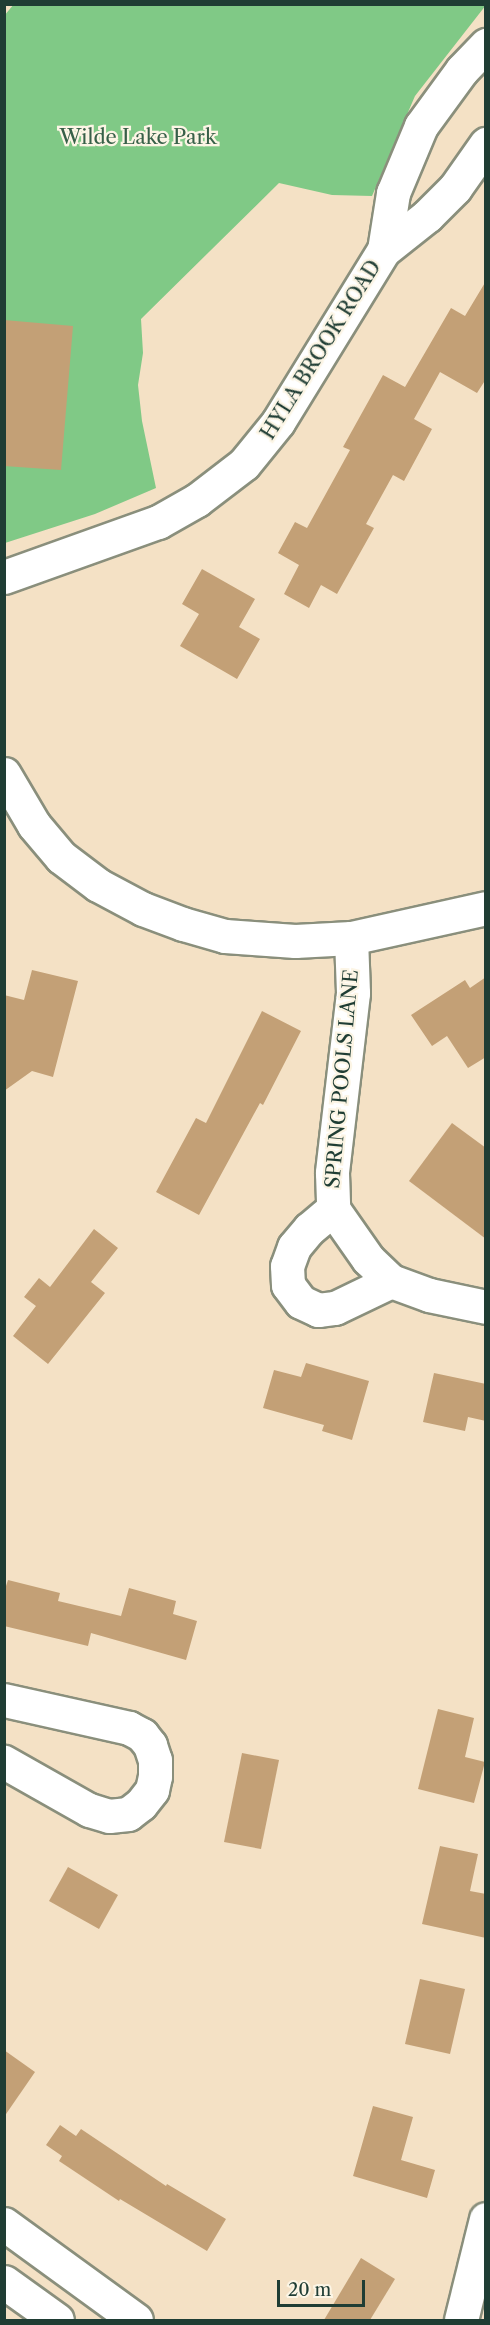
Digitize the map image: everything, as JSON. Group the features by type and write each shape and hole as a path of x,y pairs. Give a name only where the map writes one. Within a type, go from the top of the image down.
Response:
{"street":[{"name":"HYLA BROOK ROAD","path":"384,250 393,193 421,126 462,70 486,45"},
{"name":"HYLA BROOK ROAD","path":"4,577 158,522 197,501 244,464 278,422 384,250 427,216 455,188 486,144"},
{"path":"4,774 34,825 61,857 98,885 143,909 225,936 295,941 351,938 486,908"},
{"name":"SPRING POOLS LANE","path":"351,938 353,993 332,1173 333,1209 368,1259 391,1281 429,1295 486,1307"},
{"path":"333,1209 309,1229 294,1246 286,1266 288,1285 301,1302 318,1310 335,1308 391,1281"},
{"path":"4,1700 129,1728 142,1735 150,1745 155,1760 155,1776 152,1790 141,1804 128,1814 109,1816 89,1810 4,1762"},
{"path":"461,2320 486,2219"},
{"path":"4,2224 136,2320"},
{"path":"4,2282 57,2320"}],"green space":[{"name":"Wilde Lake Park","path":"14,4 486,5 415,96 372,196 332,195 279,183 141,319 143,353 138,385 142,421 156,488 95,514 5,543 4,16"}],"building":[{"path":"486,281 486,379 477,393 440,372 414,419 432,429 404,481 393,475 366,524 374,528 337,594 321,585 309,608 284,594 299,565 278,553 295,522 307,528 350,450 343,447 383,375 405,387 451,308 465,316"},
{"path":"4,320 73,326 61,470 4,466"},
{"path":"202,569 255,599 239,627 260,639 237,679 180,646 199,614 182,604"},
{"path":"32,970 78,981 53,1077 32,1071 4,1091 4,995 24,1000"},
{"path":"486,977 486,1057 468,1068 447,1036 432,1046 411,1015 465,980 470,988"},
{"path":"262,1011 301,1031 263,1105 260,1103 199,1215 156,1192 196,1118 206,1123"},
{"path":"452,1123 486,1148 486,1239 409,1181"},
{"path":"94,1229 118,1248 91,1282 105,1293 48,1364 13,1336 36,1306 24,1297 39,1278 50,1287"},
{"path":"306,1363 369,1381 352,1440 322,1431 324,1425 263,1408 274,1370 301,1377"},
{"path":"434,1373 486,1384 486,1421 468,1417 465,1431 423,1422"},
{"path":"8,1580 60,1593 58,1601 121,1616 129,1588 176,1601 173,1614 197,1621 186,1660 91,1633 88,1646 4,1626 4,1592"},
{"path":"438,1709 474,1718 465,1757 485,1762 474,1803 418,1789"},
{"path":"242,1753 279,1760 261,1849 224,1842"},
{"path":"440,1846 478,1854 470,1891 486,1894 486,1938 422,1924"},
{"path":"68,1867 118,1895 99,1929 49,1901"},
{"path":"420,1979 465,1989 450,2054 405,2044"},
{"path":"4,2050 35,2072 4,2117"},
{"path":"373,2106 413,2117 401,2160 435,2170 427,2198 353,2176"},
{"path":"60,2125 76,2136 81,2129 166,2186 167,2184 226,2219 207,2251 120,2199 119,2201 59,2161 62,2156 46,2145"},
{"path":"361,2258 395,2279 370,2320 324,2320"}]}
